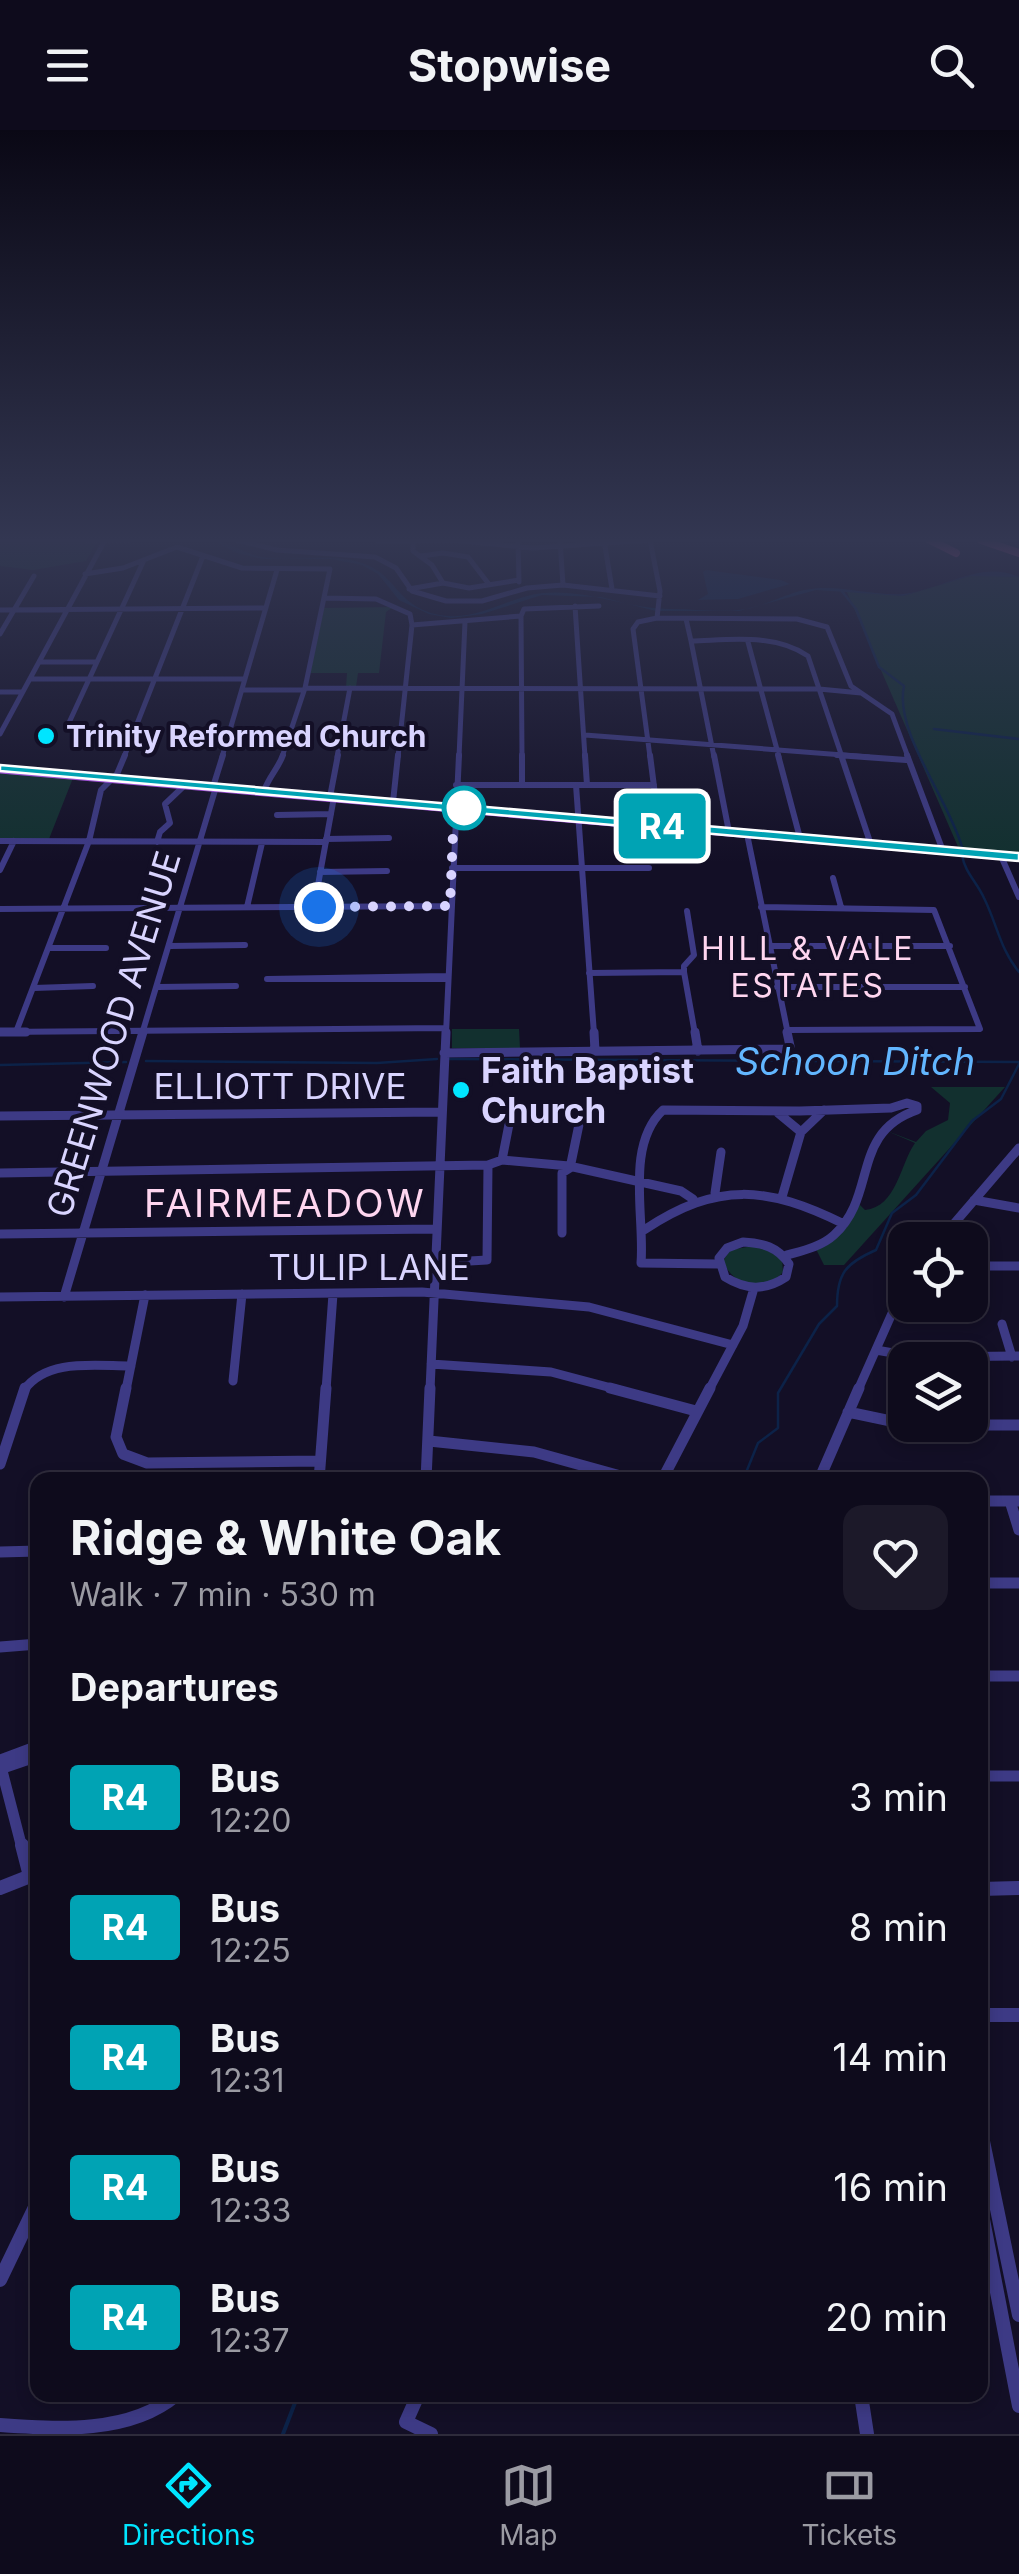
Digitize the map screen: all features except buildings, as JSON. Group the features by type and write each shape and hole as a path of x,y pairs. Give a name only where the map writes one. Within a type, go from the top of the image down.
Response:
{"main road":[{"path":"0,768 1019,857"}],"street":[{"path":"0,734 46,648"},
{"path":"66,727 103,648"},
{"path":"16,1032 90,840 101,790 114,778 167,648"},
{"name":"GREENWOOD AVENUE","path":"64,1297 116,1115 182,908 254,648"},
{"path":"264,791 270,773 279,768 313,648"},
{"path":"393,802 409,648"},
{"path":"427,1472 463,648"},
{"path":"520,648 522,785"},
{"path":"578,648 587,785"},
{"path":"636,648 659,826"},
{"path":"693,648 728,832"},
{"path":"749,648 800,838"},
{"path":"793,648 802,650 810,659 871,844"},
{"path":"837,648 851,686 890,712 906,760 949,852"},
{"path":"39,662 96,662"},
{"path":"30,680 245,679"},
{"path":"314,907 350,688"},
{"path":"242,690 702,688 861,693"},
{"path":"0,692 22,692"},
{"path":"585,735 906,760"},
{"path":"158,842 160,832 170,823 165,804 186,784"},
{"path":"456,784 654,785"},
{"path":"576,785 595,1051"},
{"path":"277,815 331,814"},
{"path":"444,1053 786,1050 790,1046 747,834"},
{"path":"0,841 262,844 389,838"},
{"path":"0,870 14,841"},
{"path":"247,908 262,844"},
{"path":"1001,856 1019,897"},
{"path":"452,868 649,868"},
{"path":"320,872 387,871"},
{"path":"833,878 841,908"},
{"path":"0,909 450,906"},
{"path":"760,907 920,907 936,912 980,1029 787,1030"},
{"path":"686,911 694,956 684,966 684,972 698,1052"},
{"path":"170,946 245,946"},
{"path":"768,946 950,946"},
{"path":"49,948 106,948"},
{"path":"589,973 684,972"},
{"path":"273,976 447,978 267,980 273,976"},
{"path":"34,988 93,986"},
{"path":"158,987 236,986"},
{"path":"777,987 965,987"},
{"path":"0,1032 445,1028"},
{"path":"718,1264 640,1263 644,1230 638,1214 638,1184 650,1122 663,1110 741,1108 776,1112 907,1103 917,1106 917,1110 900,1113 886,1124 870,1148 853,1207 844,1224 822,1242 784,1256"},
{"path":"872,1108 886,1124"},
{"path":"502,1160 512,1109"},
{"path":"562,1232 562,1173 570,1168 582,1110"},
{"path":"782,1197 801,1132 825,1110"},
{"name":"ELLIOTT DRIVE","path":"0,1116 440,1112"},
{"path":"776,1112 801,1132"},
{"path":"955,1222 1018,1150"},
{"path":"716,1193 721,1152"},
{"path":"0,1173 440,1167 528,1160 681,1191 693,1198"},
{"path":"436,1263 483,1264 487,1260 488,1165"},
{"path":"644,1230 693,1198 716,1193 782,1197 844,1224"},
{"path":"974,1200 1019,1208"},
{"path":"0,1234 436,1229"},
{"path":"743,1242 762,1243 784,1256 789,1268 783,1280 754,1288 729,1280 718,1264 727,1248 743,1242"},
{"path":"988,1266 1019,1266"},
{"path":"666,1472 744,1326 754,1288"},
{"path":"233,1381 242,1294"},
{"path":"319,1472 333,1294"},
{"name":"TULIP LANE","path":"0,1298 434,1294 570,1304 628,1315 733,1345"},
{"path":"145,1296 116,1437 123,1454 147,1463 320,1461"},
{"path":"823,1472 888,1322"},
{"path":"876,1350 916,1357 1016,1356 1002,1324"},
{"path":"431,1364 551,1372 696,1411"},
{"path":"0,1464 19,1396 34,1376 60,1367 130,1366"},
{"path":"848,1412 888,1420"},
{"path":"988,1425 1019,1425"},
{"path":"429,1441 530,1448 612,1472"},
{"path":"988,1501 1015,1501 1019,1530"},
{"path":"0,1552 30,1551"},
{"path":"988,1583 1019,1583"},
{"path":"0,1647 30,1645"},
{"path":"988,1676 1019,1676"},
{"path":"0,1765 30,1750"},
{"path":"0,1765 30,1758"},
{"path":"0,1765 30,1862"},
{"path":"988,1776 1019,1776"},
{"path":"0,1888 30,1877"},
{"path":"988,1890 1019,1888"},
{"path":"988,2014 1019,2015"},
{"path":"988,2166 1019,2315"},
{"path":"0,2280 30,2218"},
{"path":"988,2245 1019,2406"},
{"path":"0,2425 97,2431 136,2428 172,2402"},
{"path":"415,2402 406,2422 431,2434"},
{"path":"862,2402 867,2434"}],"green space":[{"path":"315,648 382,648 379,673 358,673 356,687 346,687 347,673 310,673"},
{"path":"871,648 1019,648 1019,854 959,849"},
{"path":"0,772 73,778 49,839 0,839"},
{"path":"452,1029 519,1029 520,1048 452,1048"},
{"path":"931,1087 1005,1087 844,1265 824,1265 816,1249 848,1226 858,1203 865,1210 884,1201 915,1143 887,1131 916,1142 926,1131 948,1120 950,1103"},
{"path":"758,1245 782,1259 783,1272 776,1279 750,1284 727,1270 723,1261 730,1250"}],"waterway":[{"path":"871,648 879,667 904,686 903,704 914,744 962,847"},
{"path":"934,729 1019,739"},
{"path":"962,855 1019,972"},
{"name":"Schoon Ditch","path":"146,1061 377,1063 437,1059"},
{"name":"Schoon Ditch","path":"450,1059 1019,1062"},
{"name":"Schoon Ditch","path":"0,1065 126,1062"},
{"path":"746,1472 758,1443 778,1428 778,1393 819,1324 837,1306 845,1270 876,1250 892,1213 916,1195 972,1121 1001,1099 1019,1064"},
{"path":"283,2434 295,2402"}],"bus line":[{"name":"R4","path":"0,769 1019,857"}],"place":[{"name":"Trinity Reformed Church","path":"46,736"},
{"name":"Faith Baptist Church","path":"461,1090"}],"district":[{"name":"HILL & VALE ESTATES","path":"808,966"},
{"name":"FAIRMEADOW","path":"285,1203"}],"route":[{"path":"319,907 450,906 454,808 464,808"}]}
